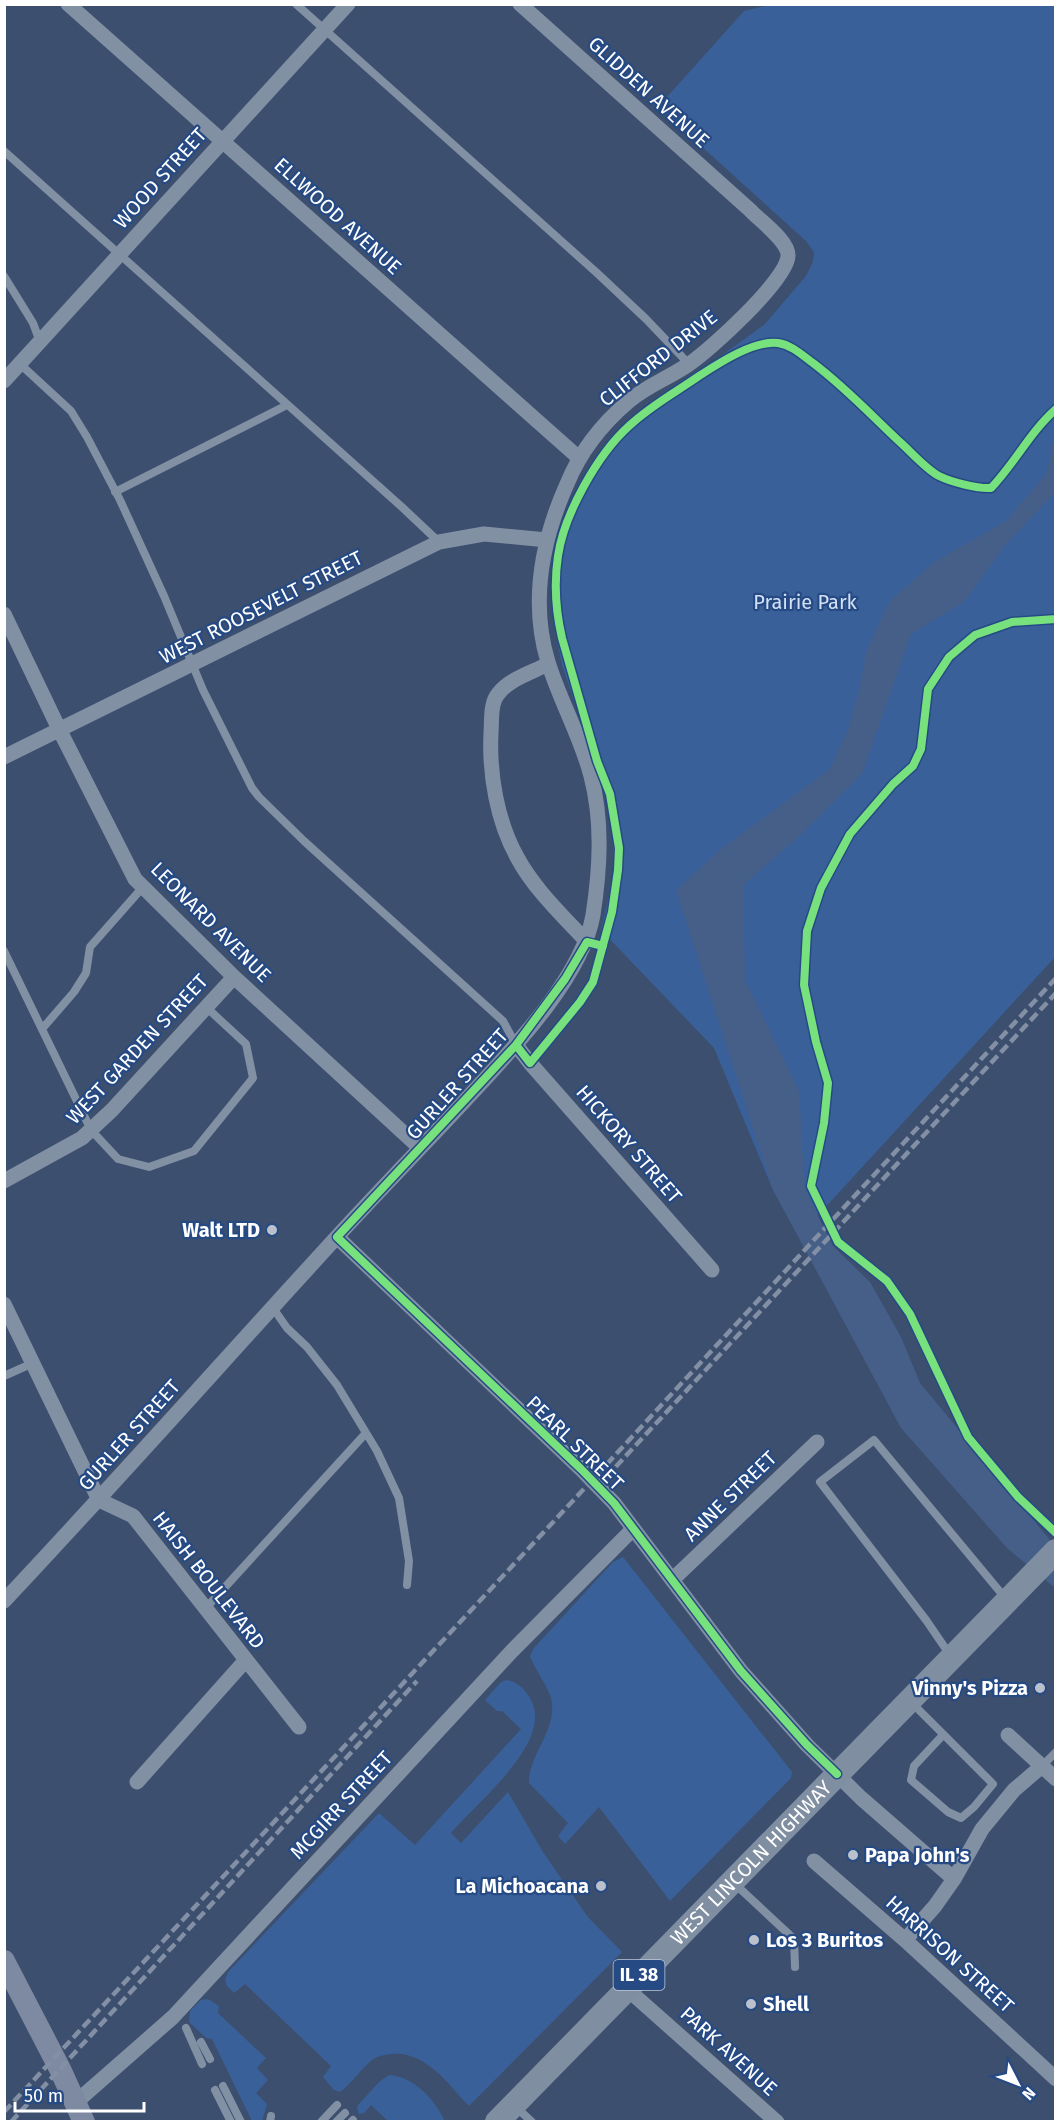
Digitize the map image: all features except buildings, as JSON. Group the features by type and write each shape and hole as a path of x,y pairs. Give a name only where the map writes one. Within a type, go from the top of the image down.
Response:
{"main road":[{"name":"WEST LINCOLN HIGHWAY","path":"497,2121 810,1799 1056,1551"}],"street":[{"name":"ELLWOOD AVENUE","path":"69,4 579,458"},
{"name":"WOOD STREET","path":"4,381 348,4"},
{"name":"GLIDDEN AVENUE","path":"520,4 750,210"},
{"name":"CLIFFORD DRIVE","path":"587,942 593,917 601,847 596,799 590,772 549,664 542,639 541,569 546,540 566,484 579,458 598,434 631,400 652,384 689,364 730,330 754,306 786,263 787,250 783,242 750,210"},
{"name":"WEST ROOSEVELT STREET","path":"4,757 439,542 484,534 546,540"},
{"name":"LEONARD AVENUE","path":"4,614 135,879 234,977 420,1148"},
{"path":"549,664 507,685 493,701 491,742 494,785 504,827 517,858 546,897 587,942"},
{"name":"GURLER STREET","path":"4,1601 516,1045 566,979 587,942"},
{"name":"WEST GARDEN STREET","path":"4,1181 71,1146 91,1130 234,977"},
{"name":"HICKORY STREET","path":"516,1045 712,1270"},
{"name":"PEARL STREET","path":"337,1237 614,1503 741,1671 807,1745 861,1798 954,1879"},
{"path":"4,1304 99,1500"},
{"name":"ANNE STREET","path":"672,1580 818,1442"},
{"name":"HAISH BOULEVARD","path":"99,1500 133,1516 298,1727"},
{"name":"MCGIRR STREET","path":"79,2112 173,2017 511,1652 633,1529"},
{"path":"137,1782 245,1661"},
{"path":"1008,1735 1056,1779"},
{"path":"905,1940 936,1906 982,1829 1014,1790 1042,1766"},
{"name":"HARRISON STREET","path":"814,1861 905,1940 1056,2079"},
{"path":"4,1961 79,2112"},
{"name":"PARK AVENUE","path":"626,1988 777,2121"}],"lane":[{"path":"296,4 597,273 689,364"},
{"path":"4,151 411,514 439,542"},
{"path":"4,276 33,322 40,342"},
{"path":"20,364 71,411 115,492 164,596 192,665 233,753 259,797 304,841 503,1022 516,1045"},
{"path":"115,492 287,405"},
{"path":"42,1029 87,973 90,946 143,887"},
{"path":"4,951 91,1130 118,1159 149,1167 194,1151 253,1078 246,1044 206,1007"},
{"path":"273,1308 287,1328 307,1347 337,1385 377,1451 399,1498 409,1561 407,1585"},
{"path":"4,1376 33,1363"},
{"path":"205,1609 366,1433"},
{"path":"951,1657 926,1620 819,1482 874,1440 1002,1605"},
{"path":"909,1700 993,1784 974,1807 961,1818 948,1812 911,1780 914,1766 943,1735"},
{"path":"1042,1766 1056,1752"},
{"path":"732,1881 794,1939 795,1967"},
{"path":"186,2028 202,2064"},
{"path":"201,2042 210,2059"},
{"path":"223,2086 241,2121"},
{"path":"215,2090 231,2121"},
{"path":"514,2104 532,2121"},
{"path":"321,2121 337,2105"},
{"path":"336,2121 345,2113"}],"green space":[{"name":"Prairie Park","path":"773,4 1055,5 1055,957 799,1236 773,1190 714,1048 601,930 613,878 613,847 609,813 600,778 562,665 554,625 554,556 566,513 585,476 604,447 623,425 648,405 764,325 806,276 813,262 814,252 806,241 658,107 744,11"},
{"path":"623,1557 792,1772 791,1778 670,1901 599,1807 565,1844 558,1836 568,1823 529,1783 533,1763 552,1714 549,1692 530,1656 534,1648 613,1562"},
{"path":"507,1680 521,1687 531,1700 535,1717 532,1734 509,1771 451,1833 461,1843 508,1792 543,1852 587,1916 622,1952 469,2106 435,2070 403,2054 375,2058 340,2092 334,2090 323,2077 331,2066 245,1984 234,1993 225,1980 228,1972 379,1813 415,1845 521,1729 502,1711 497,1711 485,1700 501,1682"},
{"path":"208,1999 219,2006 218,2013 266,2058 257,2068 268,2080 256,2093 267,2104 262,2121 252,2121 212,2039 206,2038 189,2022 190,2011 201,2000"},
{"path":"389,2075 407,2080 423,2090 445,2121 388,2121 371,2105 364,2113 359,2114 358,2105 379,2082"}],"shaded area":[{"path":"1055,441 1055,493 1006,544 965,601 911,634 862,774 796,839 743,885 745,980 799,1091 805,1190 833,1246 870,1282 901,1337 920,1383 1055,1546 1055,1588 1007,1548 901,1428 773,1190 676,890 720,850 830,769 848,730 867,649 890,601 934,562 1006,521 1047,473 1052,444"}],"railway":[{"path":"4,2112 1056,978"},
{"path":"596,1488 1056,993"},
{"path":"11,2122 417,1681"}],"cycle path":[{"path":"516,1045 530,1063 580,1002 593,982 612,912 619,848 610,794 597,761 562,638 556,587 558,556 567,522 594,468 617,438 646,412 726,359 758,345 769,343 783,344 793,348 825,372 929,470 965,485 991,488 1038,428 1056,409"},
{"path":"1056,619 1012,622 975,635 949,657 928,689 921,749 913,766 893,784 850,834 821,888 807,931 804,985 816,1042 828,1083 824,1123 811,1186 838,1242 887,1281 910,1314 968,1437 1018,1497 1056,1533"},
{"path":"603,946 587,942 565,979 516,1045 337,1237 614,1503 741,1671 807,1745 837,1774"}],"place":[{"name":"Walt LTD","path":"272,1230"},
{"name":"Vinny's Pizza","path":"1040,1688"},
{"name":"Papa John's","path":"853,1855"},
{"name":"La Michoacana","path":"601,1886"},
{"name":"Los 3 Buritos","path":"754,1940"},
{"name":"Shell","path":"751,2004"}]}
